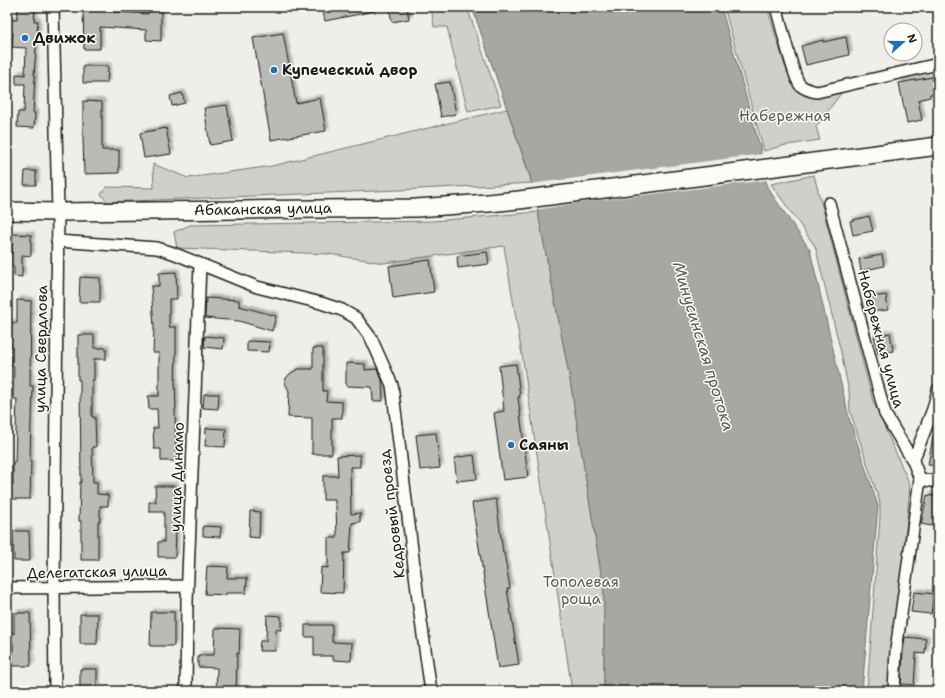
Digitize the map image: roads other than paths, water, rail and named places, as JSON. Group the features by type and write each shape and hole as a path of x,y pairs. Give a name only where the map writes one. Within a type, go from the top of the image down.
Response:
{"main road":[{"name":"Абаканская улица","path":"7,211 58,212 416,208 519,200 938,146"}],"street":[{"name":"улица Свердлова","path":"53,7 58,212 54,691"},
{"path":"776,7 796,77 799,84 808,90 818,92 938,64"},
{"name":"Набережная улица","path":"829,203 885,414 914,461 920,479 896,650 894,691"},
{"path":"58,241 156,248 200,264"},
{"name":"Кедровый проезд","path":"200,264 257,287 321,303 342,310 356,318 371,338 392,385 419,607 431,691"},
{"name":"улица Динамо","path":"186,691 188,586 200,264"},
{"path":"914,461 933,409 938,390"},
{"path":"920,479 938,482"},
{"name":"Делегатская улица","path":"7,588 188,586"}],"water":[{"name":"Минусинская протока","path":"472,7 721,7 760,147 767,187 810,250 849,418 878,506 862,691 604,691 604,592 570,380 539,218 530,176"}],"place":[{"name":"Движок","path":"25,38"},
{"name":"Купеческий двор","path":"274,70"},
{"name":"Саяны","path":"511,445"}],"park label":[{"name":"Набережная","path":"785,116"},
{"name":"Тополевая роща","path":"581,590"}]}
